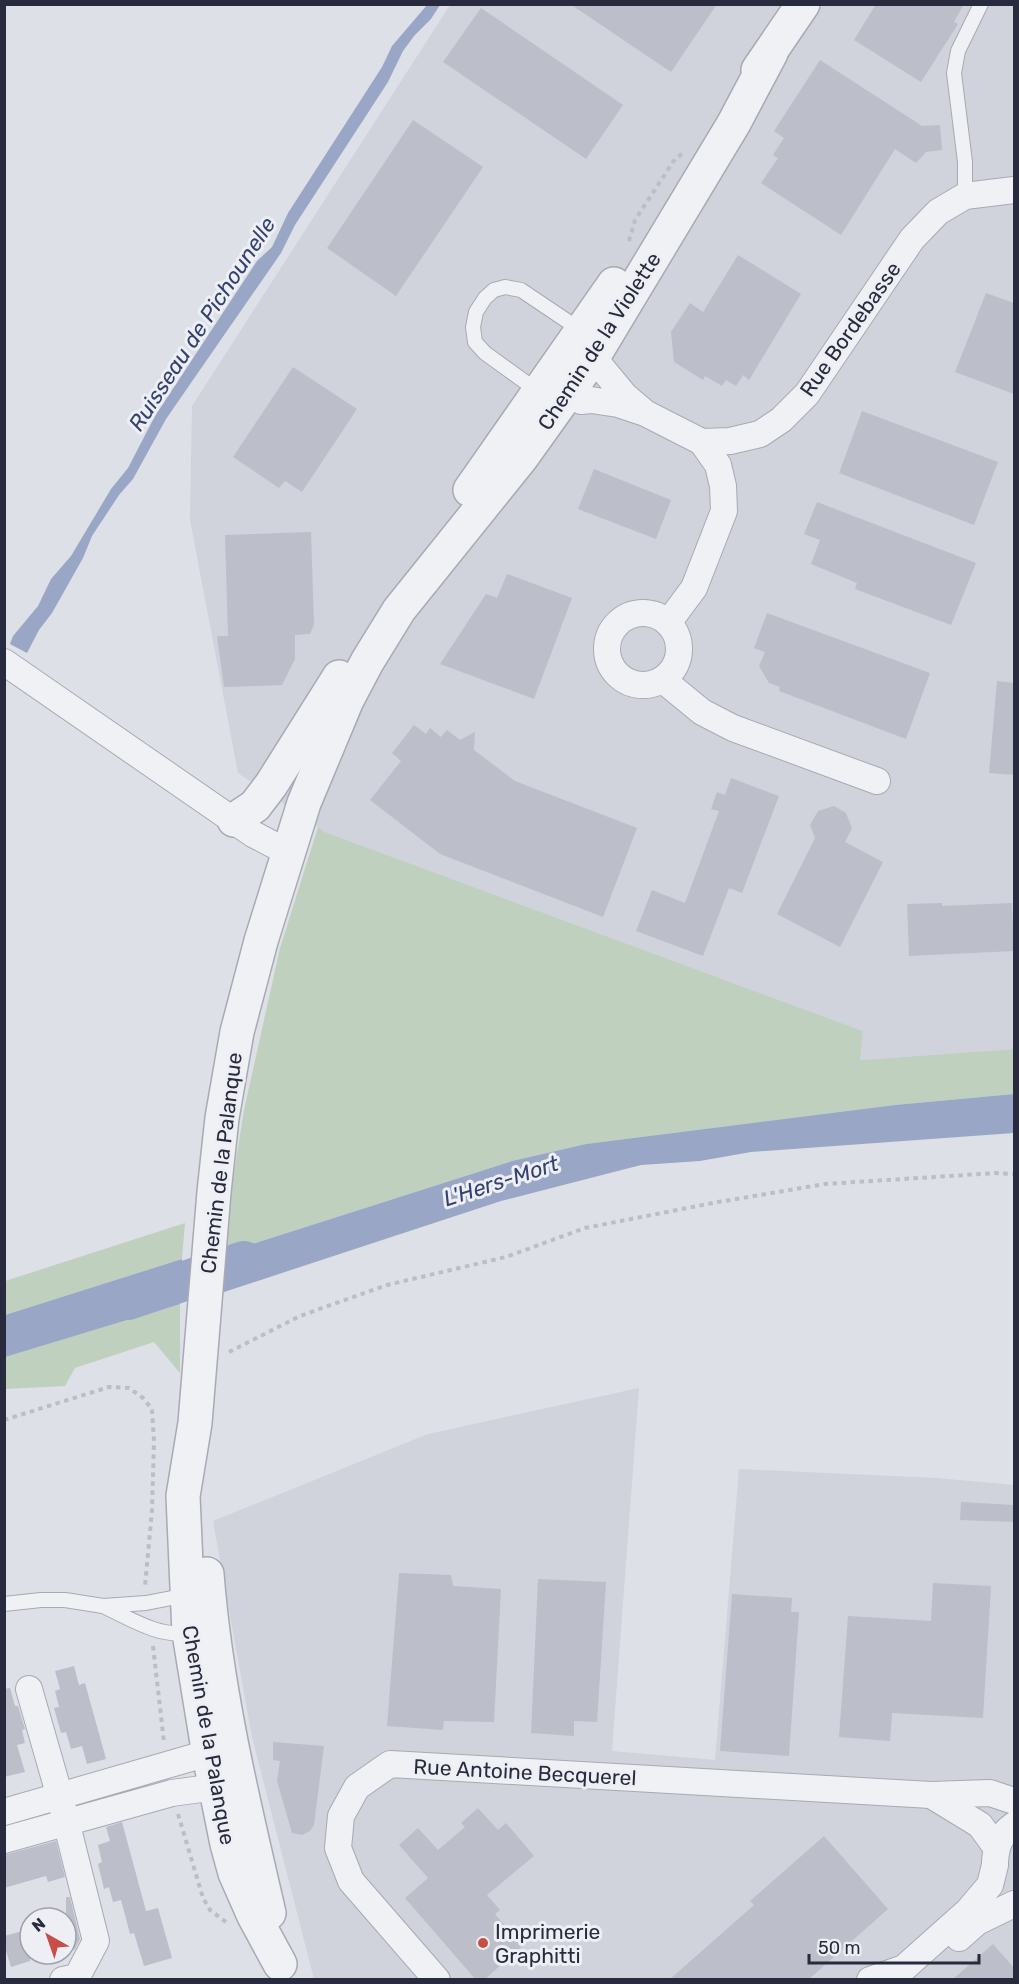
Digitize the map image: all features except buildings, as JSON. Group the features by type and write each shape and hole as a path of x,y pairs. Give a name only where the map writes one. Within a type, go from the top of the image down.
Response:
{"street":[{"name":"Chemin de la Violette","path":"304,803 347,700 403,595 522,457 555,397 722,119 771,53 803,4"},
{"name":"Rue Bordebasse","path":"555,397 618,404 645,413 702,442 730,441 760,434 781,420 807,394 912,239 938,212 966,196 1014,190"},
{"name":"Rue Bordebasse","path":"584,348 625,396 645,413"},
{"path":"668,623 694,588 724,512 723,486 718,465 702,442"},
{"name":"Chemin de la Violette","path":"234,820 255,806 384,608 403,595"},
{"path":"639,614 654,615 668,623 676,634 679,646 679,653 672,671 663,680 648,685 632,684 618,676 609,662 607,646 612,631 623,619 639,614"},
{"path":"13,668 254,834 289,853"},
{"path":"663,680 702,712 733,728 877,781"},
{"name":"Chemin de la Palanque","path":"283,1972 220,1769 219,1677 196,1613 195,1423 214,1192 222,1118 237,1032 261,940 304,803"},
{"path":"28,1689 60,1797 96,1941 77,1977 63,1980"},
{"path":"4,1812 198,1756 220,1769"},
{"name":"Rue Antoine Becquerel","path":"437,1980 351,1881 338,1848 341,1816 357,1788 390,1764 931,1795 990,1793 1014,1801"},
{"path":"4,1840 172,1793 220,1769"},
{"name":"Rue Antoine Becquerel","path":"931,1795 980,1825 996,1856 1005,1886 1014,1892"},
{"path":"870,1980 904,1968 968,1911 990,1885 996,1856 1005,1832 1014,1825"},
{"path":"911,1980 978,1922 1014,1904"}],"lane":[{"path":"966,196 965,162 954,73 958,51 981,4"},
{"path":"555,397 484,353 475,342 473,327 476,312 485,298 494,290 505,287 521,290 584,348"},
{"path":"4,1604 41,1600 65,1600 103,1606 146,1603 196,1613 180,1634 150,1628 103,1606"}],"path":[{"path":"199,1361 219,1366 223,1358 232,1350 300,1316 387,1285 506,1257 585,1228 825,1184 1014,1173"},
{"path":"4,1420 109,1388 129,1388 143,1398 152,1409 154,1441 152,1510 144,1590"}],"shaded area":[{"path":"450,5 1014,5 1014,1049 859,1060 863,1031 325,832 238,773 190,520 192,406"},
{"path":"639,1388 612,1751 715,1760 739,1469 937,1478 1014,1485 1014,1979 314,1979 252,1737 213,1521 428,1434"}],"green space":[{"path":"318,827 325,832 863,1031 860,1060 1014,1049 1014,1094 895,1105 586,1144 512,1161 221,1254 244,1110 280,948"},
{"path":"185,1223 182,1259 5,1315 5,1281"},
{"path":"180,1304 180,1373 154,1342 75,1368 65,1386 5,1389 4,1357"}],"water":[{"path":"427,5 440,5 403,51 388,82 295,225 281,253 166,419 133,479 119,495 92,536 83,558 27,653 10,644 13,636 38,606 51,579 71,556 111,489 128,468 155,416 257,261 272,247 288,213 382,67 392,46"},
{"path":"1014,1094 1014,1133 751,1152 700,1161 641,1165 501,1201 218,1294 221,1254 512,1161 586,1144 895,1105"},
{"path":"182,1259 180,1304 5,1357 5,1315"}],"waterway":[{"name":"L'Hers-Mort","path":"128,1300 244,1261"}],"place":[{"name":"Imprimerie Graphitti","path":"483,1943"}],"water label":[{"name":"Ruisseau de Pichounelle","path":"202,324"}]}
